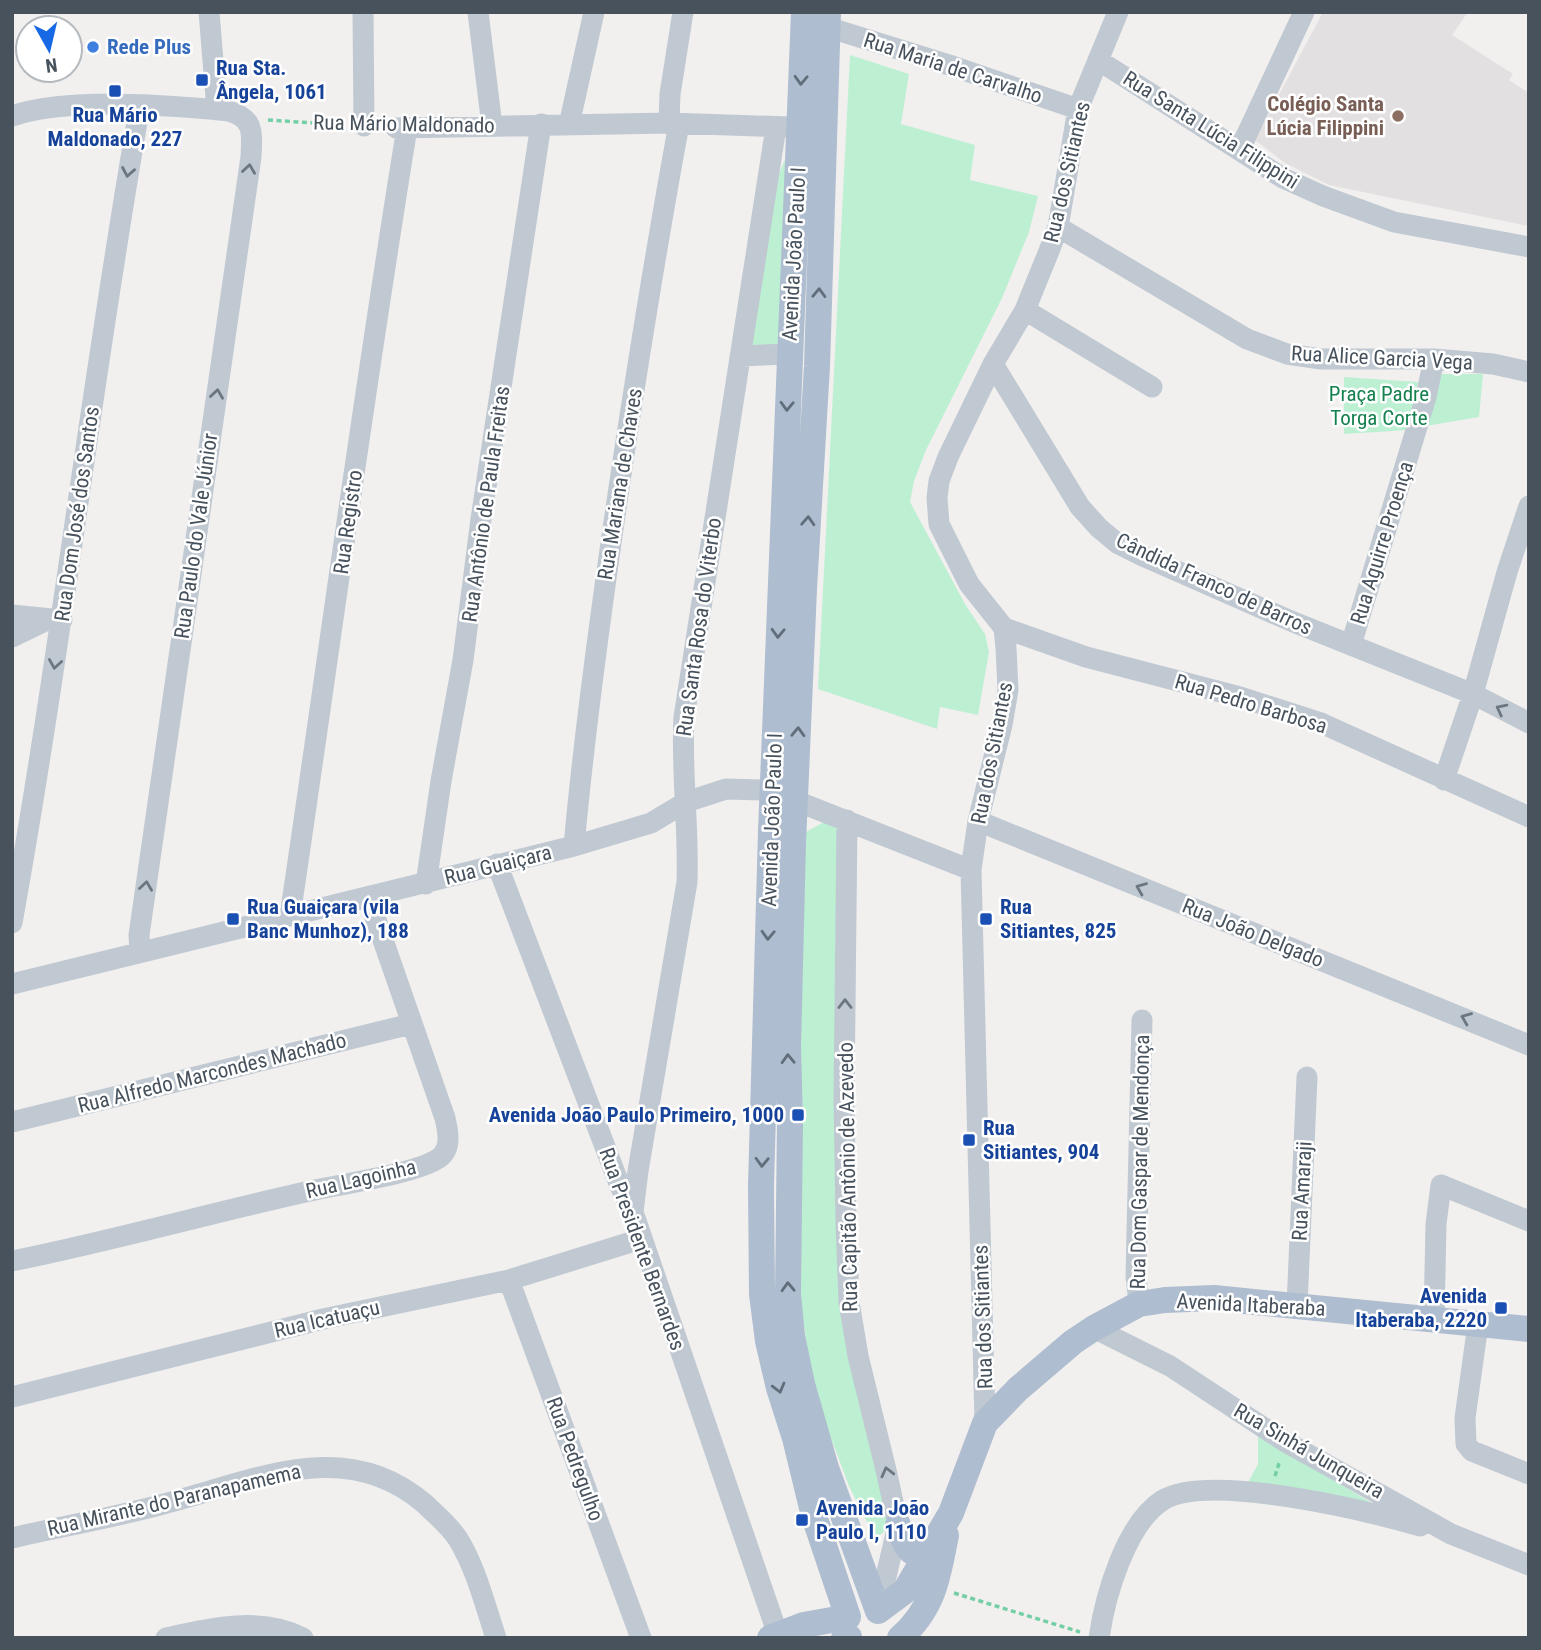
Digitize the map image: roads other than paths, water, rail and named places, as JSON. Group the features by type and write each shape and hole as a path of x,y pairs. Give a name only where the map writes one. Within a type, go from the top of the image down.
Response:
{"main road":[{"name":"Avenida João Paulo I","path":"804,12 788,127 789,355 784,797 790,1121 787,1261 791,1327 802,1384 826,1468 888,1631"},
{"name":"Avenida João Paulo I","path":"827,20 817,366 784,797 761,1185 762,1294 768,1340 779,1388 848,1633"},
{"path":"788,127 806,130 810,136 810,181 822,204"},
{"name":"Avenida Itaberaba","path":"888,1631 912,1627 927,1606 935,1587 951,1513 985,1423 1018,1389 1073,1342 1139,1304 1214,1298 1529,1329"},
{"name":"Avenida Itaberaba","path":"888,1631 905,1591 951,1513"},
{"path":"898,1525 912,1553 928,1553"},
{"path":"775,1637 820,1621 848,1633 852,1612 864,1606 888,1631"}],"street":[{"path":"12,116 46,108 140,105 217,110 209,12"},
{"path":"363,12 364,126"},
{"path":"478,12 492,126"},
{"path":"569,124 594,12"},
{"name":"Rua Mariana de Chaves","path":"574,846 584,734 604,586 674,124 670,94 683,12"},
{"name":"Rua dos Sitiantes","path":"985,1423 971,870 978,821 1002,726 1008,690 1004,628 959,568 939,524 937,498 947,457 993,364 1025,310 1058,227 1078,109 1118,12"},
{"path":"1240,149 1304,12"},
{"name":"Rua Maria de Carvalho","path":"827,20 1078,109"},
{"name":"Rua Santa Lúcia Filippini","path":"1098,60 1283,178 1323,196 1394,222 1529,247"},
{"name":"Rua Dom José dos Santos","path":"12,923 55,620 140,105"},
{"name":"Rua Paulo do Vale Júnior","path":"140,953 139,935 251,157 250,127 247,119 243,115 217,110"},
{"name":"Rua Mário Maldonado","path":"401,128 541,124 788,127"},
{"name":"Rua Antônio de Paula Freitas","path":"426,884 463,660 481,519 541,124"},
{"name":"Rua Santa Rosa do Viterbo","path":"634,1212 638,1171 687,882 689,845 681,758 684,717 740,356 788,127"},
{"name":"Rua Registro","path":"290,916 349,515 401,128"},
{"name":"Rua Alice Garcia Vega","path":"1058,227 1247,339 1287,354 1321,359 1434,359 1529,372"},
{"path":"1025,310 1152,387"},
{"path":"740,356 789,355"},
{"name":"Rua Aguirre Proença","path":"1351,645 1426,397 1434,359"},
{"name":"Cândida Franco de Barros","path":"993,364 1080,507 1117,543 1351,645 1474,694 1529,723"},
{"path":"1444,780 1474,694 1507,572 1524,539 1529,506"},
{"path":"12,615 55,620"},
{"path":"12,637 55,620"},
{"name":"Rua Pedro Barbosa","path":"1004,628 1086,657 1240,697 1321,723 1529,817"},
{"name":"Rua Guaiçara","path":"12,984 574,846 651,823 686,802 726,789 742,789 784,797 971,870"},
{"name":"Rua Capitão Antônio de Azevedo","path":"847,820 844,1098 849,1302 858,1356 898,1525 888,1631"},
{"name":"Rua João Delgado","path":"978,821 1529,1045"},
{"name":"Rua Presidente Bernardes","path":"497,864 620,1186 634,1212 775,1637"},
{"name":"Rua Lagoinha","path":"12,1261 399,1172 440,1157 446,1148 448,1129 368,897"},
{"name":"Rua Dom Gaspar de Mendonça","path":"1139,1304 1136,1276 1142,1020"},
{"name":"Rua Alfredo Marcondes Machado","path":"12,1122 411,1024"},
{"name":"Rua Amaraji","path":"1297,1306 1307,1077"},
{"path":"1434,1320 1436,1224 1440,1185 1529,1221"},
{"name":"Rua Icatuaçu","path":"12,1397 323,1319 509,1280 641,1239"},
{"name":"Rua Pedregulho","path":"509,1280 641,1638"},
{"path":"1478,1324 1465,1418 1466,1444 1472,1451 1529,1474"},
{"name":"Rua Sinhá Junqueira","path":"1094,1328 1170,1366 1284,1441 1451,1534 1529,1564"},
{"name":"Rua Mirante do Paranapamema","path":"12,1538 157,1506 304,1467 352,1468 393,1482 443,1521 457,1538 470,1564 496,1638"},
{"path":"1099,1638 1102,1618 1135,1530 1153,1507 1165,1499 1193,1491 1261,1493 1383,1515 1451,1534"},
{"path":"166,1638 212,1628 255,1626 280,1628 303,1638"}],"place":[{"name":"Rede Plus","path":"93,47"},
{"name":"Rua Sta. Ângela, 1061","path":"202,80"},
{"name":"Rua Mário Maldonado, 227","path":"115,91"},
{"name":"Colégio Santa Lúcia Filippini","path":"1398,116"},
{"name":"Rua Guaiçara (vila Banc Munhoz), 188","path":"233,919"},
{"name":"Rua Sitiantes, 825","path":"986,919"},
{"name":"Avenida João Paulo Primeiro, 1000","path":"798,1115"},
{"name":"Rua Sitiantes, 904","path":"969,1140"},
{"name":"Avenida Itaberaba, 2220","path":"1501,1308"},
{"name":"Avenida João Paulo I, 1110","path":"802,1520"}],"park label":[{"name":"Praça Padre Torga Corte","path":"1379,406"}]}
